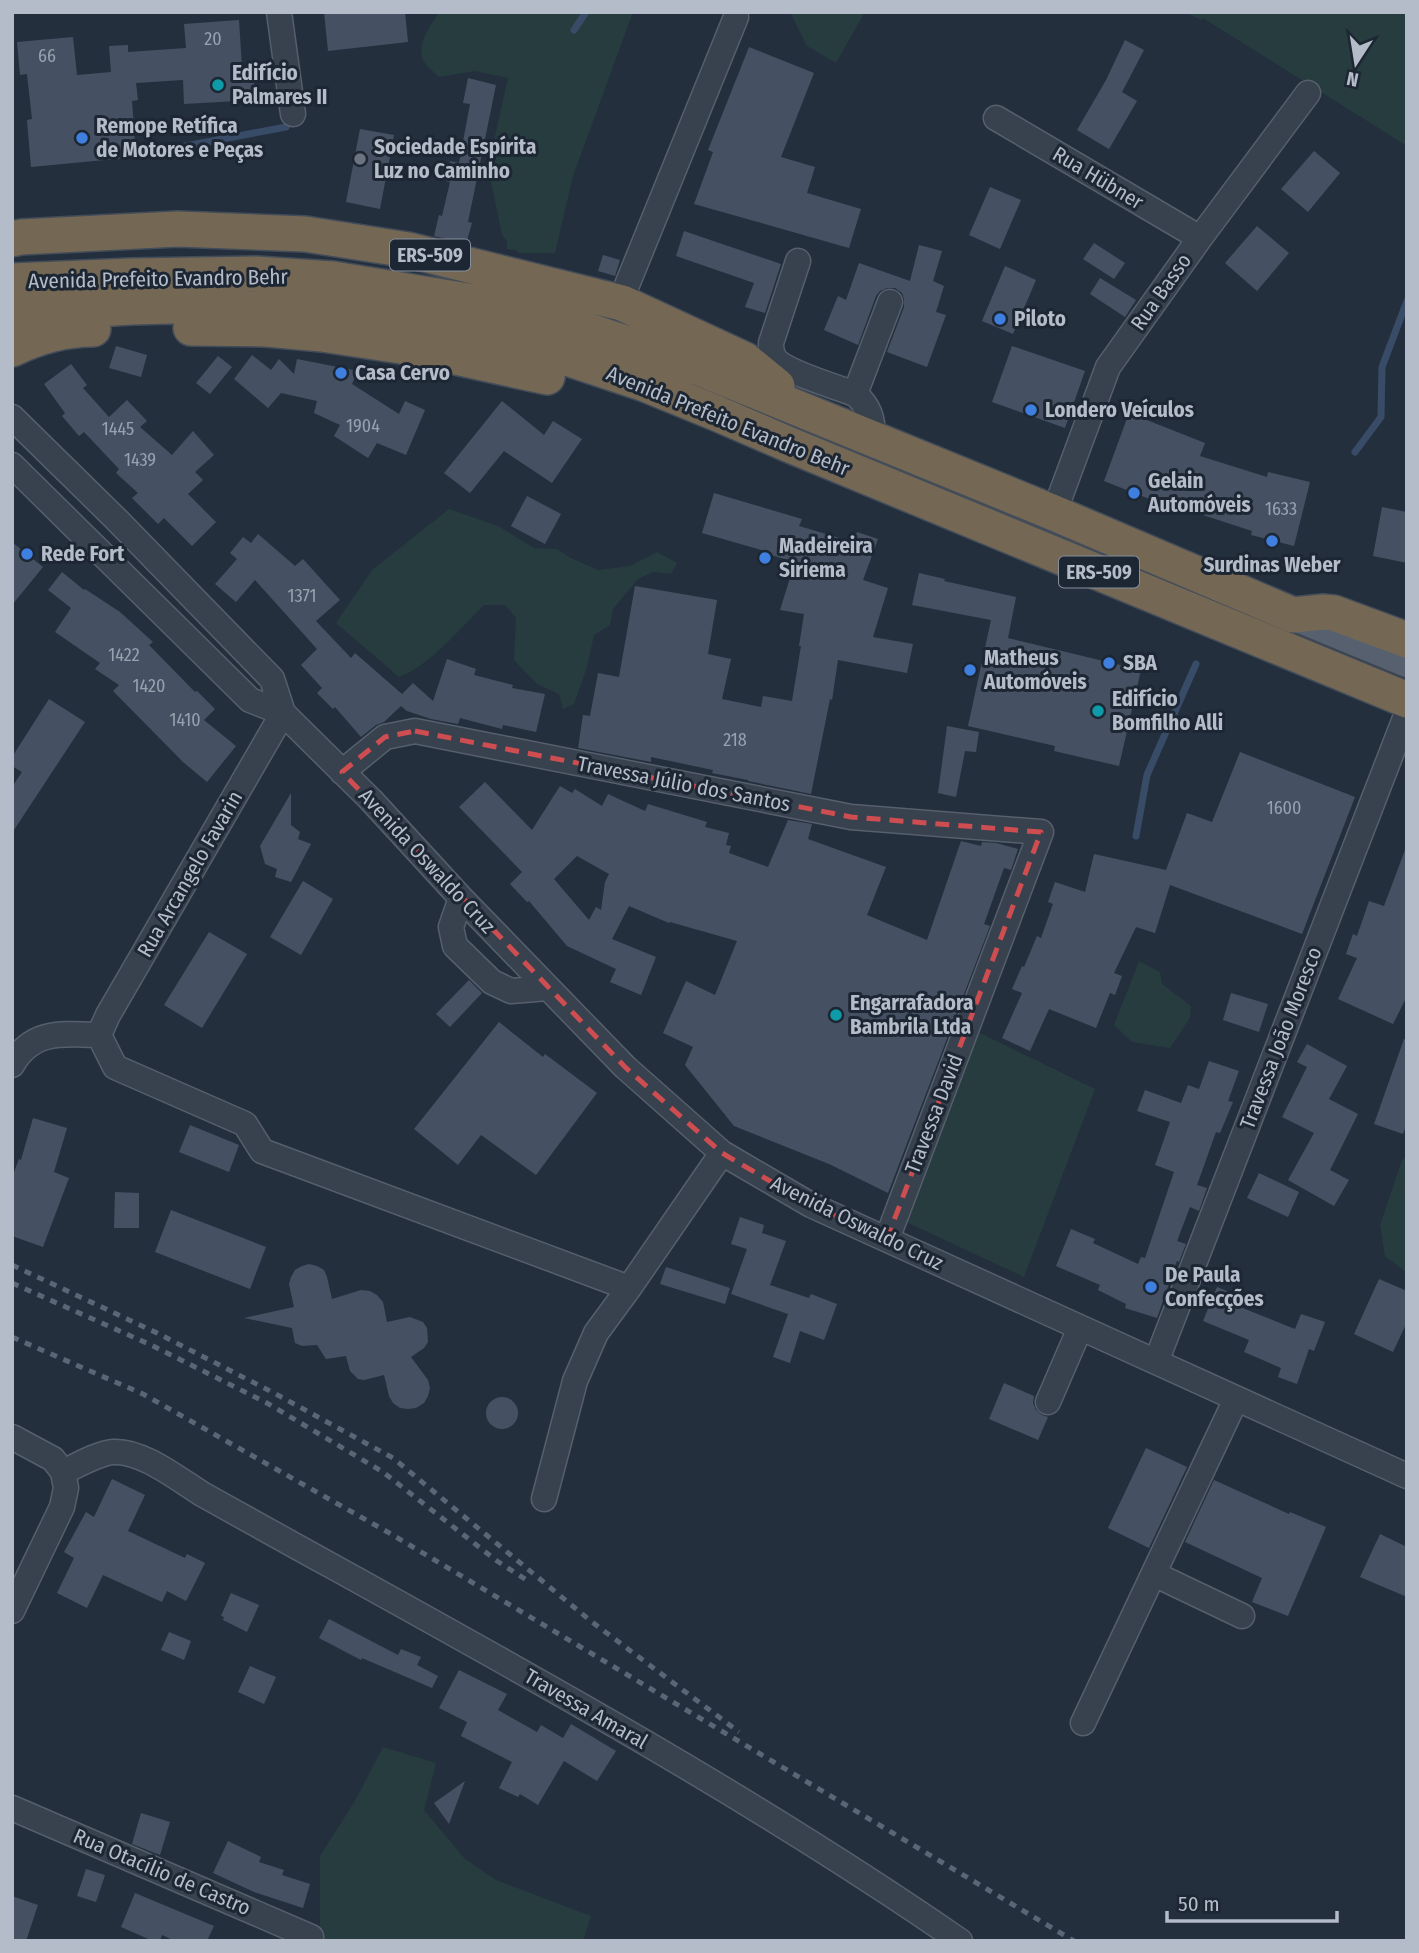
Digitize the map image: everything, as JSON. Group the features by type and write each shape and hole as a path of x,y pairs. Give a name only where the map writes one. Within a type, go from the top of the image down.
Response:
{"highway":[{"name":"ERS-509","path":"12,239 177,229 305,234 408,250 622,303 745,360 813,414"},
{"name":"Avenida Prefeito Evandro Behr","path":"15,297 131,276 256,274 333,279 428,293 572,325 702,369 1054,513 1293,615 1334,613 1407,640"},
{"name":"Avenida Prefeito Evandro Behr","path":"15,297 132,307 253,304 423,322 564,357 645,384 1407,700"},
{"name":"ERS-509","path":"12,349 31,340 75,329 266,329 322,334 414,348 517,369 596,390 739,443 790,445"}],"main road":[{"name":"Avenida Prefeito Evandro Behr","path":"1293,615 1407,662"}],"street":[{"path":"279,12 293,114"},
{"path":"622,303 736,17"},
{"name":"Rua Basso","path":"1054,513 1108,367 1308,93"},
{"name":"Rua Hübner","path":"996,118 1200,239"},
{"path":"798,261 771,343 771,352 776,361 787,368 855,394 870,412 873,438"},
{"path":"855,394 890,302"},
{"name":"Avenida Oswaldo Cruz","path":"12,417 272,678 283,713"},
{"name":"Avenida Oswaldo Cruz","path":"12,465 250,700 283,713 371,800 461,898 625,1067 722,1153 811,1205 1407,1476"},
{"path":"139,590 159,565"},
{"name":"Rua Arcangelo Favarin","path":"99,1035 283,713"},
{"name":"Travessa João Moresco","path":"1156,1362 1407,713"},
{"name":"Travessa Júlio dos Santos","path":"342,772 385,737 415,732 851,817 1041,832"},
{"name":"Travessa David","path":"887,1239 1041,832"},
{"path":"461,898 452,927 455,946 492,982 511,991 548,988"},
{"path":"12,1065 25,1046 43,1038 60,1034 99,1035 115,1068 245,1124 262,1151 629,1288"},
{"path":"12,1039 43,1038"},
{"path":"544,1499 575,1381 596,1334 722,1153"},
{"path":"1048,1402 1080,1328"},
{"path":"1083,1723 1236,1399"},
{"path":"12,1437 53,1458 62,1472 66,1488 62,1507 12,1611"},
{"name":"Travessa Amaral","path":"62,1472 112,1452 131,1454 155,1465 202,1494 633,1735 896,1897 960,1941"},
{"path":"1154,1574 1242,1616"},
{"name":"Rua Otacílio de Castro","path":"12,1808 311,1937"}],"highlighted area":[{"path":"415,731 851,817 1041,832 887,1239 811,1205 722,1153 625,1067 342,772 385,737"}],"green space":[{"path":"439,12 633,12 573,176 555,253 519,253 507,249 488,167 508,78 475,71 439,77 430,69 423,60 421,48 425,35"},
{"path":"790,12 865,12 836,63 807,46"},
{"path":"1185,12 1407,12 1407,146 1203,18 1201,20"},
{"path":"449,509 498,526 534,548 557,549 598,570 630,566 657,552 677,563 671,574 653,572 638,579 613,609 610,625 594,635 587,667 574,704 563,709 559,694 537,684 514,660 516,618 505,605 484,605 433,655 399,677 336,623 372,570"},
{"path":"1139,961 1160,972 1162,984 1191,1006 1190,1018 1170,1048 1132,1042 1114,1025"},
{"path":"974,1030 1095,1089 1024,1277 904,1221"},
{"path":"1407,1156 1407,1273 1385,1256 1380,1225 1402,1160"},
{"path":"383,1747 436,1763 424,1810 465,1859 496,1880 591,1916 583,1941 320,1941 320,1856 356,1799"}],"building":[{"path":"324,12 405,12 408,42 328,51"},
{"path":"239,20 242,67 253,66 255,100 184,104 183,80 136,83 138,100 132,101 136,157 31,167 27,120 32,119 27,74 20,75 17,42 73,37 77,75 111,72 109,46 128,45 128,52 186,48 184,24"},
{"path":"1125,40 1144,50 1122,92 1137,101 1109,149 1077,130"},
{"path":"749,47 814,73 781,157 815,167 807,193 861,209 849,248 694,204 713,152 708,150"},
{"path":"468,78 496,85 468,222 472,223 466,244 434,236 450,182 446,181 450,161 459,163 470,104 463,103"},
{"path":"360,129 394,135 380,209 346,202"},
{"path":"1314,151 1340,173 1308,212 1281,189"},
{"path":"990,187 1021,200 1000,249 969,235"},
{"path":"1257,226 1289,253 1257,291 1225,263"},
{"path":"684,231 781,264 765,313 745,307 754,283 676,256"},
{"path":"1094,243 1125,263 1114,279 1083,259"},
{"path":"919,245 942,251 933,281 944,286 936,312 946,315 927,367 887,352 904,307 902,293 895,288 887,288 876,296 858,345 824,330 838,296 846,300 859,263 910,281"},
{"path":"603,255 620,260 615,276 598,271"},
{"path":"1005,266 1036,280 1013,334 982,321"},
{"path":"1100,278 1136,300 1125,317 1090,294"},
{"path":"116,346 147,355 141,377 109,368"},
{"path":"1012,346 1085,371 1065,428 992,402"},
{"path":"252,355 271,370 279,359 294,374 297,359 358,371 352,384 399,414 405,401 425,410 406,455 377,443 368,458 334,436 340,425 314,413 317,401 281,393 268,408 234,379"},
{"path":"218,356 232,367 210,394 196,383"},
{"path":"71,364 87,385 83,388 109,417 127,400 147,421 140,427 172,455 193,431 214,455 195,472 203,480 188,494 216,522 192,546 164,518 158,524 132,498 138,493 116,473 119,469 84,432 79,436 62,416 65,413 44,384"},
{"path":"502,401 544,435 553,421 582,439 552,483 504,451 470,493 444,473"},
{"path":"1129,413 1205,443 1200,456 1267,477 1268,472 1310,482 1294,546 1251,535 1252,531 1178,507 1177,510 1104,481"},
{"path":"714,493 802,519 799,526 853,542 857,532 878,539 863,580 888,588 873,637 913,644 907,673 838,660 811,794 651,757 651,762 578,748 583,715 590,716 598,673 619,677 635,586 717,600 708,654 731,659 722,699 761,707 763,696 792,701 804,614 780,610 795,562 702,533"},
{"path":"527,496 561,514 545,544 511,526"},
{"path":"1382,507 1407,512 1407,563 1373,556"},
{"path":"258,534 295,566 303,559 340,600 316,621 351,658 355,653 402,694 413,683 433,701 447,659 476,669 474,675 513,685 512,688 545,694 536,732 503,725 502,729 460,718 458,724 431,719 407,711 401,706 384,722 361,737 335,707 333,709 317,693 322,688 301,665 317,649 255,580 236,602 215,584 237,559 230,553 243,537 251,543"},
{"path":"12,542 43,567 12,605"},
{"path":"62,572 84,590 120,612 153,642 149,645 215,709 204,720 236,746 207,782 183,762 113,691 119,685 95,669 100,663 55,632 71,608 48,590"},
{"path":"919,573 1016,597 1008,638 1141,670 1119,766 1054,751 1055,746 968,726 991,620 912,605"},
{"path":"49,699 85,722 12,833 12,787 22,772 12,766 12,757"},
{"path":"947,726 979,732 976,752 965,751 956,797 938,793"},
{"path":"1240,752 1355,797 1302,934 1170,885 1155,933 1136,927 1114,973 1122,976 1115,995 1110,993 1096,1028 1049,1009 1030,1051 1002,1038 1022,993 1012,989 1037,936 1041,938 1053,904 1048,902 1055,882 1085,892 1094,854 1166,870 1187,813 1212,822"},
{"name":"Engarrafadora Bambrila Ltda","path":"485,782 532,830 560,786 572,793 575,789 602,806 608,794 645,811 648,804 707,822 705,827 729,833 726,845 731,846 729,853 768,867 788,820 812,824 808,839 886,867 867,915 927,940 961,841 981,846 982,842 996,843 1018,849 1011,870 1004,868 984,924 990,926 888,1193 829,1164 734,1126 685,1065 693,1047 663,1033 686,981 715,995 737,941 669,923 629,906 612,939 656,957 641,995 610,982 616,969 567,946 529,901 510,884 522,872 459,807","holes":["577,856 609,874 605,882 601,910 596,907 589,920 554,879"]},
{"path":"291,793 291,825 300,832 298,839 311,844 291,882 275,877 277,869 265,864 260,846"},
{"path":"1405,850 1407,996 1393,1024 1338,999 1357,958 1346,954 1353,934 1357,936 1369,901 1384,906"},
{"path":"303,881 333,899 301,955 270,937"},
{"path":"209,932 247,954 202,1028 164,1005"},
{"path":"469,980 482,993 450,1027 436,1014"},
{"path":"1231,993 1268,1004 1259,1032 1223,1020"},
{"path":"499,1022 543,1057 545,1054 597,1093 536,1175 481,1135 458,1165 414,1129"},
{"path":"1404,1039 1407,1039 1407,1124 1403,1134 1374,1124"},
{"path":"1307,1044 1347,1066 1329,1099 1358,1114 1330,1170 1349,1180 1334,1206 1288,1180 1314,1133 1282,1117 1307,1067 1297,1062"},
{"path":"1209,1061 1239,1071 1228,1101 1233,1102 1220,1133 1216,1132 1197,1185 1207,1188 1199,1211 1190,1207 1177,1241 1186,1244 1179,1262 1177,1261 1157,1318 1125,1308 1126,1304 1098,1290 1100,1285 1056,1266 1071,1229 1095,1239 1093,1243 1138,1264 1141,1257 1145,1258 1174,1172 1155,1165 1170,1122 1137,1111 1145,1090 1181,1103 1188,1085 1199,1089"},
{"path":"33,1118 67,1128 54,1172 69,1178 43,1247 12,1236 12,1177 19,1159 21,1160"},
{"path":"190,1125 239,1145 229,1172 179,1152"},
{"path":"1259,1173 1299,1192 1288,1217 1247,1198"},
{"path":"115,1192 139,1193 139,1228 114,1228"},
{"path":"171,1210 266,1247 250,1289 155,1252"},
{"path":"740,1217 764,1225 762,1233 786,1241 770,1285 809,1298 811,1294 837,1304 824,1340 800,1331 790,1363 773,1357 788,1314 731,1294 747,1249 731,1244"},
{"path":"309,1264 324,1270 332,1299 361,1290 370,1291 383,1302 387,1322 410,1317 423,1322 427,1328 428,1342 411,1357 428,1380 430,1388 424,1403 416,1408 400,1408 389,1396 384,1375 358,1379 350,1371 346,1356 326,1359 317,1345 302,1346 295,1343 292,1328 244,1318 294,1307 289,1284 291,1277 295,1270"},
{"path":"666,1267 730,1288 725,1304 660,1284"},
{"path":"1379,1279 1407,1291 1407,1322 1393,1352 1354,1334"},
{"path":"1217,1287 1244,1298 1240,1307 1295,1329 1301,1314 1325,1322 1314,1351 1309,1349 1297,1384 1278,1377 1281,1368 1244,1352 1249,1340 1203,1321"},
{"path":"1004,1383 1034,1396 1036,1410 1048,1417 1038,1440 989,1419"},
{"path":"502,1397 513,1402 518,1413 513,1424 502,1429 491,1424 486,1413 491,1402"},
{"path":"1146,1448 1187,1467 1149,1548 1108,1528"},
{"path":"112,1479 145,1495 128,1531 185,1558 187,1554 205,1563 186,1601 167,1591 162,1602 103,1575 87,1608 57,1593 74,1558 64,1552 86,1512 94,1517"},
{"path":"1214,1480 1289,1514 1290,1512 1326,1527 1288,1616 1252,1602 1262,1578 1185,1542"},
{"path":"1380,1534 1407,1547 1407,1597 1360,1577"},
{"path":"231,1593 259,1605 247,1632 223,1620 224,1617 221,1616"},
{"path":"329,1619 398,1655 401,1649 421,1657 417,1665 438,1676 432,1688 362,1658 361,1660 319,1638"},
{"path":"169,1632 191,1641 184,1660 161,1650"},
{"path":"250,1666 276,1677 264,1704 238,1692"},
{"path":"459,1670 507,1694 498,1710 537,1732 541,1725 563,1738 571,1724 616,1751 597,1781 564,1761 538,1805 520,1794 518,1797 499,1788 512,1762 461,1736 467,1722 439,1708"},
{"path":"465,1781 449,1824 434,1803"},
{"path":"141,1813 170,1822 160,1855 132,1844"},
{"path":"228,1841 261,1857 259,1862 284,1870 282,1875 310,1884 303,1908 254,1892 213,1873"},
{"path":"86,1869 105,1875 96,1902 77,1896"},
{"path":"135,1893 214,1926 207,1941 175,1941 162,1935 160,1941 153,1941 121,1927"},
{"path":"12,1896 38,1905 26,1941 12,1941"}],"waterway":[{"path":"574,30 586,12"},
{"path":"154,152 286,127"},
{"path":"1355,452 1381,417 1382,367 1407,301"},
{"path":"1136,836 1147,775 1196,664"}],"railway":[{"path":"12,1265 157,1333 393,1458 592,1622 739,1732"},
{"path":"12,1283 151,1345 267,1403 383,1472 497,1561 531,1583"},
{"path":"12,1337 143,1394 391,1534 1074,1941"}],"place":[{"name":"Edifício Palmares II","path":"218,85"},
{"name":"Remope Retífica de Motores e Peças","path":"82,138"},
{"name":"Sociedade Espírita Luz no Caminho","path":"360,159"},
{"name":"Piloto","path":"1000,319"},
{"name":"Casa Cervo","path":"341,373"},
{"name":"Londero Veículos","path":"1031,410"},
{"name":"Gelain Automóveis","path":"1134,493"},
{"name":"Surdinas Weber","path":"1272,541"},
{"name":"Rede Fort","path":"27,554"},
{"name":"Madeireira Siriema","path":"765,558"},
{"name":"SBA","path":"1109,663"},
{"name":"Matheus Automóveis","path":"970,670"},
{"name":"Edifício Bomfilho Alli","path":"1098,711"},
{"name":"Engarrafadora Bambrila Ltda","path":"836,1015"},
{"name":"De Paula Confecções","path":"1151,1287"}]}
